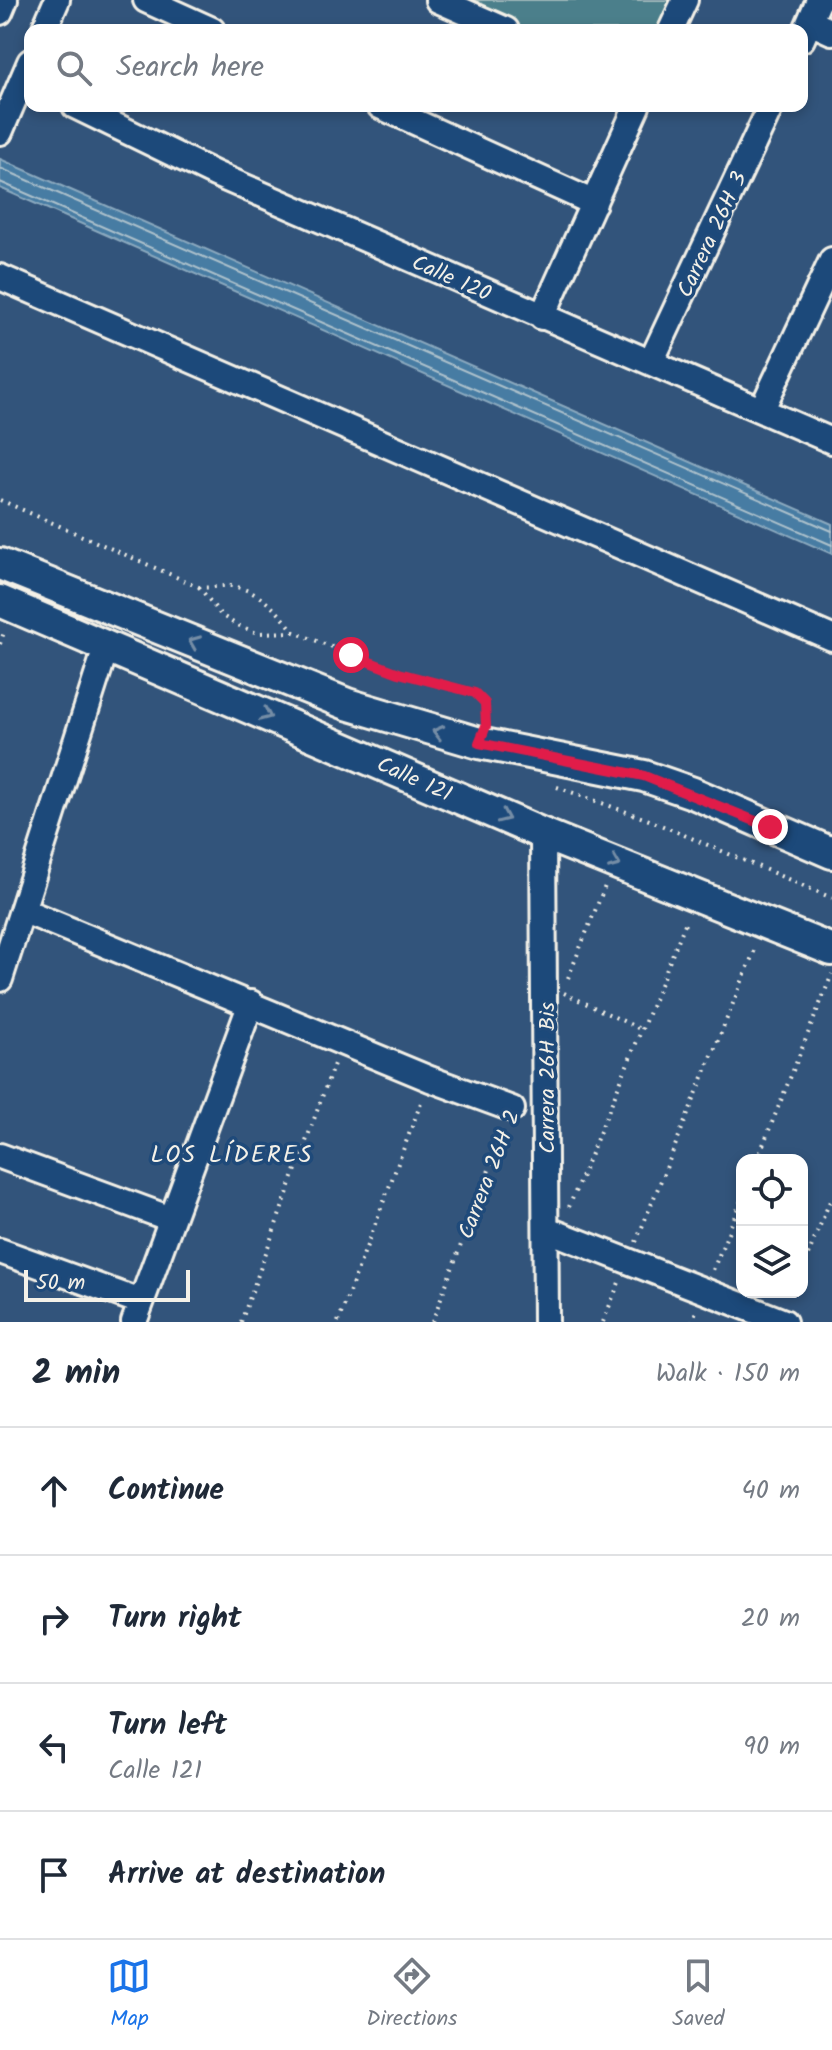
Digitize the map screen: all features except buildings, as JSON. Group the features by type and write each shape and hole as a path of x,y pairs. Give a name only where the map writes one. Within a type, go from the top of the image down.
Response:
{"main road":[{"name":"Calle 121","path":"0,564 347,704 479,743 644,776 693,793 832,853"},
{"name":"Calle 121","path":"0,601 543,834 832,950"}],"street":[{"path":"0,12 5,0"},
{"path":"47,24 57,0"},
{"path":"146,0 199,24"},
{"path":"438,0 492,24"},
{"path":"674,24 685,0"},
{"path":"0,131 20,75"},
{"name":"Calle 120","path":"87,112 215,174 832,441"},
{"path":"393,112 594,203"},
{"path":"542,317 634,112"},
{"name":"Carrera 26H 3","path":"651,362 768,112"},
{"path":"762,409 832,260"},
{"path":"0,277 832,638"},
{"path":"0,979 106,648"},
{"name":"Carrera 26H Bis","path":"543,834 552,1232 546,1322"},
{"path":"22,910 430,1079 512,1109"},
{"path":"0,1251 137,1312 251,1003"},
{"path":"0,1156 171,1219"},
{"path":"552,1232 784,1322"}],"path":[{"path":"0,500 199,587 215,590 230,586 257,595 282,616 294,632"},
{"path":"199,587 221,615 257,633 294,632 399,673 475,693 485,703 486,726 479,743"},
{"path":"553,786 649,820 832,898"},
{"path":"606,884 563,992 642,1030"},
{"path":"552,1232 642,1030 688,916"},
{"path":"603,1322 757,944"},
{"path":"759,1154 832,974"},
{"path":"241,1322 342,1040"},
{"path":"338,1322 430,1079"},
{"name":"Carrera 26H 2","path":"432,1322 512,1109"},
{"path":"808,1255 832,1196"},
{"path":"705,1290 736,1213"}],"green space":[{"path":"438,0 685,0 674,24 492,24"}],"water":[{"path":"0,159 832,524 832,554 0,188"}],"district":[{"name":"LOS LÍDERES","path":"232,1154"}],"route":[{"path":"351,655 399,673 475,693 485,703 486,726 479,743 644,776 693,793 770,827"}]}
